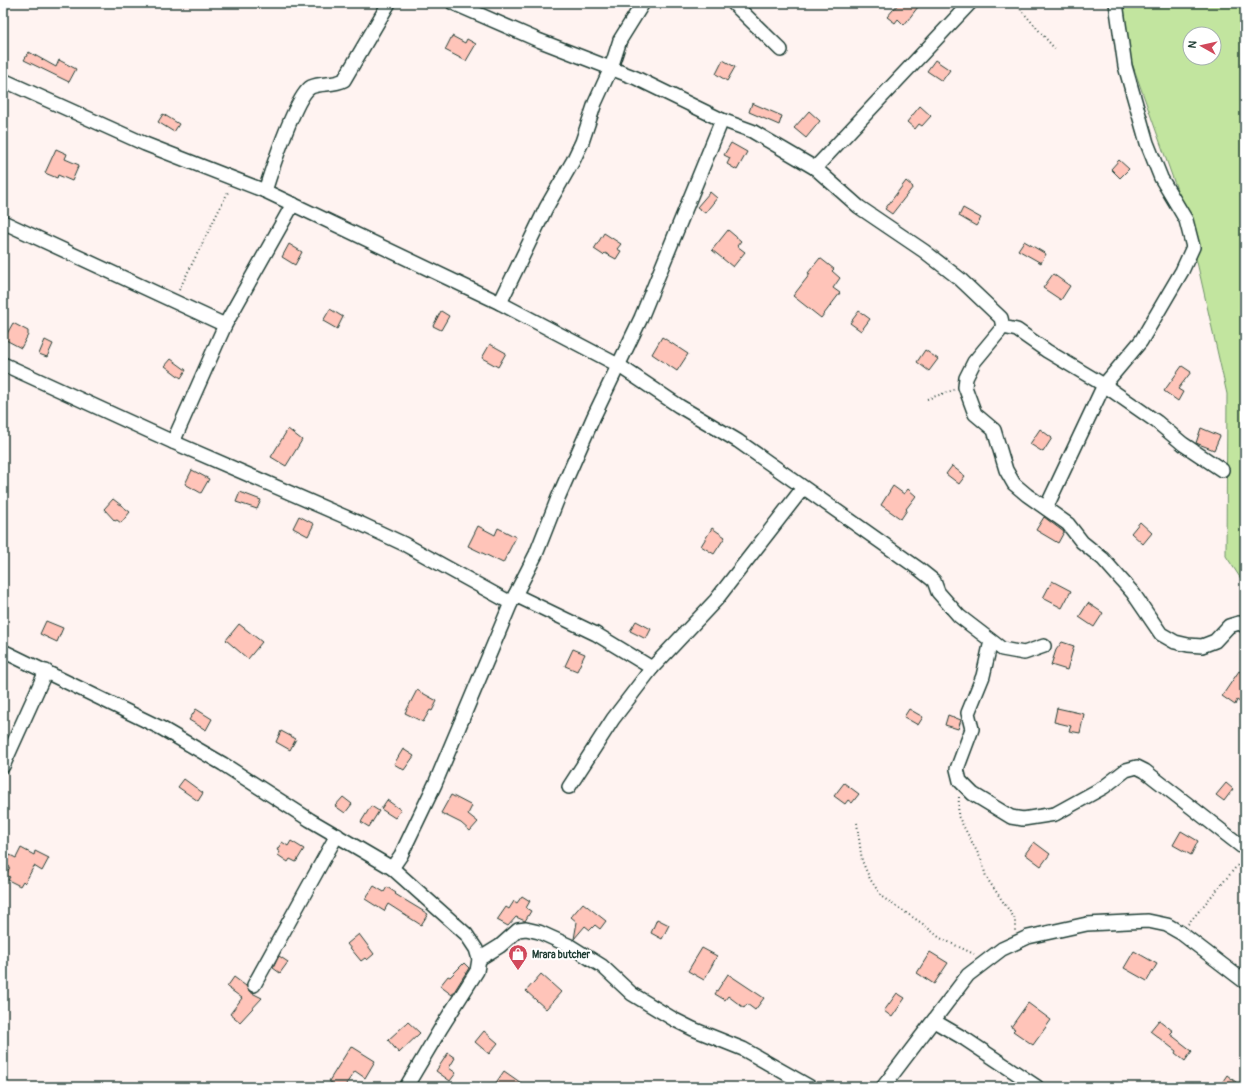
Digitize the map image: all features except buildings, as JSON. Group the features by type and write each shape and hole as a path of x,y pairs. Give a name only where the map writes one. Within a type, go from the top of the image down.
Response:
{"street":[{"path":"265,191 287,130 306,92 311,87 332,85 344,80 389,3"},
{"path":"453,3 538,40 636,78 722,120 752,131 815,168 859,207 924,251 960,279 1001,318 1003,327"},
{"path":"500,303 546,208 573,161 582,142 598,96 611,68 624,33 643,3"},
{"path":"733,3 781,50"},
{"path":"815,168 970,3"},
{"path":"1046,508 1104,384 1144,337 1182,271 1193,247 1186,220 1161,178 1147,143 1125,66 1116,3"},
{"path":"3,80 145,144 265,191 500,303 618,365 685,410 738,441 934,581 938,592 951,607 1002,649 1030,652 1044,646"},
{"path":"392,868 401,855 435,784 513,599 536,554 558,498 618,365 641,318 722,120"},
{"path":"173,442 226,325 292,204"},
{"path":"3,222 226,325"},
{"path":"1003,327 1017,330 1047,351 1104,384 1183,444 1222,470"},
{"path":"1003,327 974,362 965,382 967,394 975,414 994,430 1009,477 1019,489 1068,524 1082,542 1103,559 1133,594 1161,634 1175,642 1188,646 1202,646 1215,641 1229,626 1239,623 1245,626"},
{"path":"3,364 173,442 364,525 513,599 596,634 652,668"},
{"path":"569,787 612,719 652,668 716,600 803,488"},
{"path":"991,641 983,676 968,713 972,729 957,768 960,781 973,794 1011,817 1037,818 1055,814 1104,787 1126,770 1137,767 1145,771 1245,849"},
{"path":"3,651 167,732 223,764 310,820 392,868 466,934 476,949 479,959 478,971 441,1028 406,1087"},
{"path":"3,766 46,671"},
{"path":"254,985 337,835"},
{"path":"883,1087 934,1021 963,980 986,959 1028,937 1087,924 1121,921 1148,921 1167,925 1181,932 1245,982"},
{"path":"479,959 500,946 518,930 526,929 540,932 570,946 602,966 632,994 681,1023 743,1049 810,1087"},
{"path":"934,1021 971,1043 1037,1087"}],"path":[{"path":"1015,3 1055,49"},
{"path":"174,300 235,179"},
{"path":"927,399 949,392 967,379 965,382"},
{"path":"960,781 958,816 982,861 986,877 1015,919 1014,944"},
{"path":"858,823 862,861 870,879 882,896 940,938 986,959"},
{"path":"1181,932 1245,857"}],"green space":[{"path":"1113,3 1245,3 1245,585 1226,556 1227,394 1187,218 1112,7"}],"place":[{"name":"Mrara butcher","path":"518,971"}]}
